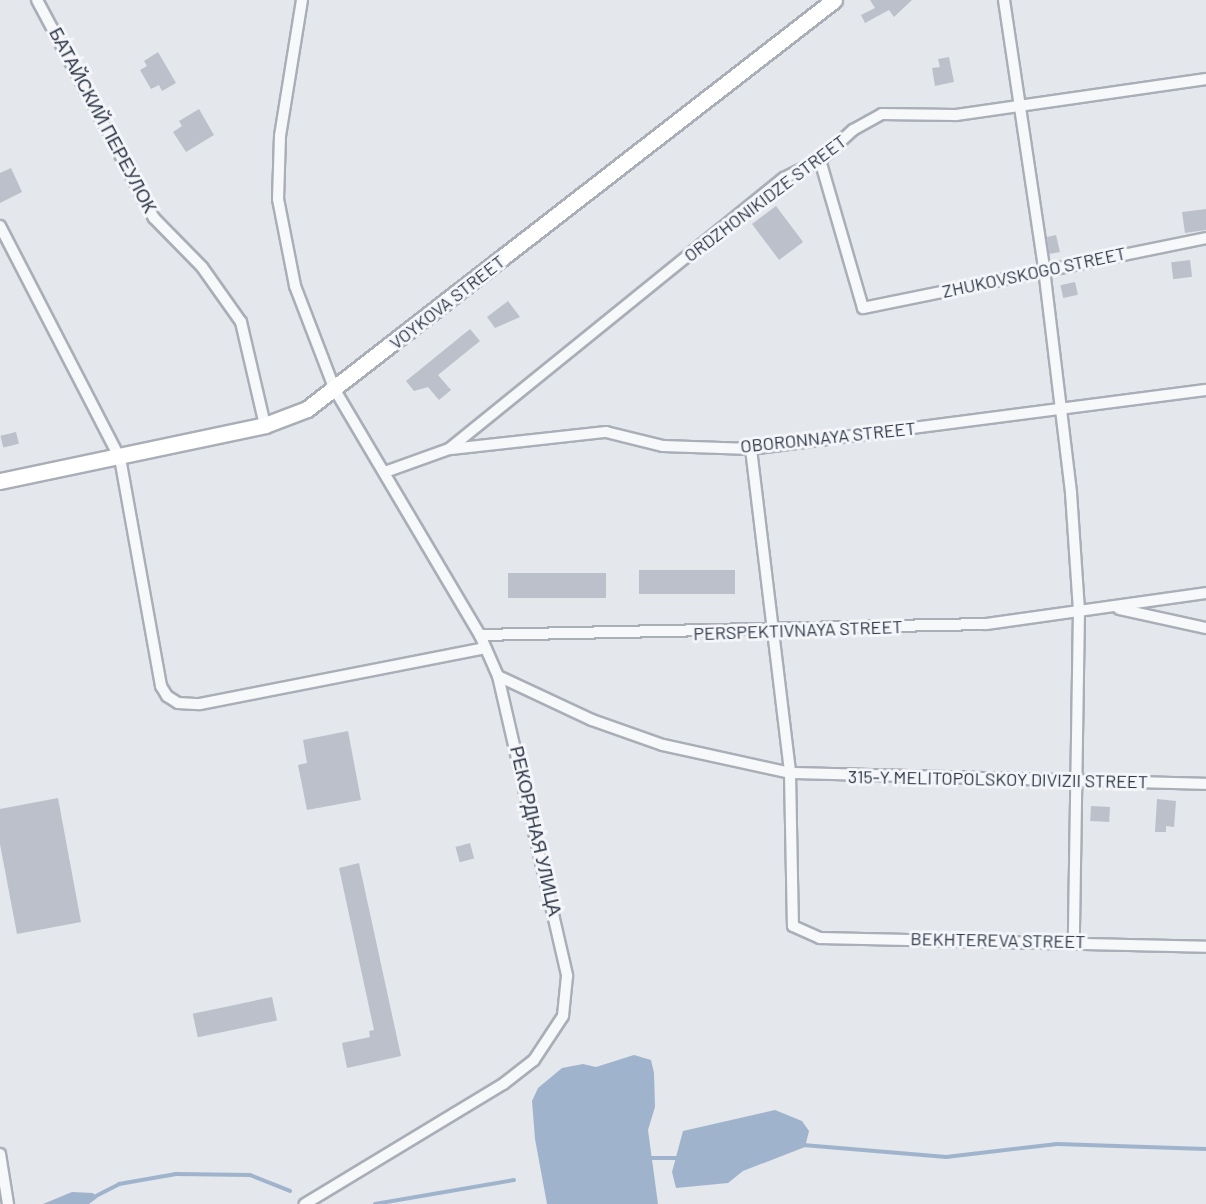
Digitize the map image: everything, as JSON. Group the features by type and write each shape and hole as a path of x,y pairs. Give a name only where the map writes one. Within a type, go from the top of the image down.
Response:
{"street":[{"name":"БАТАЙСКИЙ ПЕРЕУЛОК","path":"37,0 154,218 201,267 242,322 265,425"},
{"name":"РЕКОРДНАЯ УЛИЦА","path":"302,0 280,136 278,199 296,286 335,390 480,635 498,676 567,976 563,1016 543,1051 503,1084 305,1204"},
{"name":"VOYKOVA STREET","path":"0,481 120,458 265,425 294,416 335,390 834,0"},
{"path":"1004,0 1044,269 1061,408 1080,610 1074,781 1074,941"},
{"name":"ORDZHONIKIDZE STREET","path":"384,472 449,449 784,178 820,160 853,130 882,114 956,115 1021,103 1206,79"},
{"name":"ZHUKOVSKOGO STREET","path":"820,160 863,308 1044,269 1206,238"},
{"path":"0,226 120,458 161,686 178,703 200,704 486,648"},
{"name":"OBORONNAYA STREET","path":"449,449 606,432 663,446 752,449 1206,390"},
{"path":"752,449 790,773"},
{"name":"PERSPEKTIVNAYA STREET","path":"480,635 775,632 986,624 1080,610 1115,608 1206,593"},
{"name":"PERSPEKTIVNAYA STREET","path":"1115,608 1206,628"},
{"name":"315-Y MELITOPOLSKOY DIVIZII STREET","path":"498,676 592,720 663,745 790,773 1206,784"},
{"name":"BEKHTEREVA STREET","path":"790,773 793,926 820,939 1074,941 1206,947"},
{"path":"0,1154 8,1204"}],"water":[{"path":"634,1055 651,1060 654,1073 655,1107 648,1130 658,1204 547,1204 535,1139 532,1101 538,1088 562,1068 583,1064 596,1067"},
{"path":"775,1110 802,1121 809,1131 805,1147 743,1171 728,1183 676,1188 672,1172 683,1131"},
{"path":"72,1192 93,1193 97,1198 89,1204 43,1204"}],"building":[{"path":"870,0 912,0 894,17 889,10 865,23 861,15 875,8"},
{"path":"158,52 176,83 162,91 159,85 151,89 140,70 147,66 144,61"},
{"path":"949,57 954,82 935,86 932,68 940,67 938,59"},
{"path":"199,109 214,135 186,152 173,132 182,126 179,121"},
{"path":"11,168 22,192 0,203 0,173"},
{"path":"776,206 803,242 779,260 752,224"},
{"path":"1206,209 1206,230 1185,233 1182,212"},
{"path":"1056,235 1060,252 1049,254 1047,237"},
{"path":"1190,260 1192,277 1173,279 1171,262"},
{"path":"1075,282 1078,295 1063,298 1060,285"},
{"path":"508,301 520,317 495,328 487,317"},
{"path":"470,329 480,341 438,375 451,390 439,400 428,387 414,391 406,381"},
{"path":"16,432 19,444 3,448 0,436"},
{"path":"639,570 735,570 735,594 639,594"},
{"path":"508,573 606,573 606,598 508,598"},
{"path":"348,731 361,800 307,810 298,765 307,763 303,740"},
{"path":"58,798 81,922 17,934 0,844 0,809"},
{"path":"1157,799 1176,801 1174,827 1166,826 1166,832 1155,832"},
{"path":"1091,806 1110,807 1109,822 1090,821"},
{"path":"470,843 474,858 460,862 456,847"},
{"path":"359,863 401,1056 347,1068 342,1043 370,1037 369,1031 374,1030 339,868"},
{"path":"272,997 277,1020 198,1037 193,1014"}],"waterway":[{"path":"803,1145 946,1157 1057,1144 1206,1149"},
{"path":"649,1158 677,1158"},
{"path":"94,1197 119,1184 176,1174 250,1175 290,1191"},
{"path":"375,1204 514,1180"}]}
